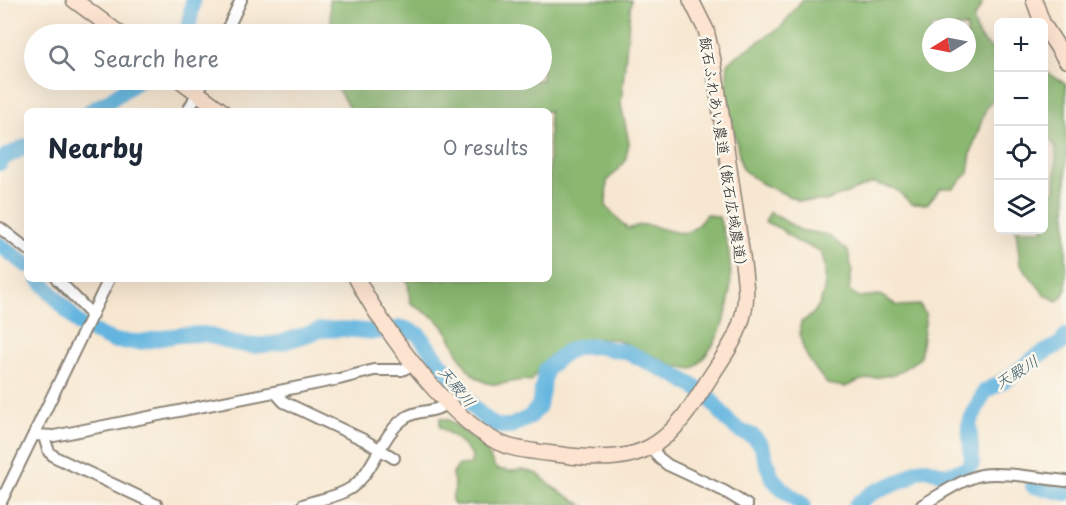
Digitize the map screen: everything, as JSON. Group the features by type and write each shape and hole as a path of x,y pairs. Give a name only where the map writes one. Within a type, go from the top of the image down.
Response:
{"street":[{"path":"74,0 106,24"},
{"path":"230,24 241,0"},
{"name":"飯石ふれあい農道（飯石広域農道）","path":"359,282 380,320 414,364 467,422 487,436 518,448 594,458 619,458 652,448 673,430 697,398 738,331 745,309 745,284 713,60 706,30 692,0"},
{"path":"1035,0 1041,18"},
{"path":"1048,33 1066,60"},
{"path":"189,108 198,90"},
{"path":"204,90 219,108"},
{"path":"0,228 24,247"},
{"path":"59,282 90,319"},
{"path":"0,504 39,436 108,282"},
{"path":"39,436 275,392 339,379 374,369 402,370 414,364"},
{"path":"275,392 284,402 364,440 394,458"},
{"path":"303,505 329,498 353,487 363,477 404,419 414,414 441,409 448,402"},
{"path":"39,436 55,457 157,505"},
{"path":"652,448 668,465 724,490 747,505"},
{"path":"922,505 962,483 983,475 996,474 1066,482"}],"green space":[{"path":"329,0 459,0 472,5 479,0 631,0 621,104 629,143 625,162 607,181 606,206 628,229 645,225 679,233 693,229 706,214 719,217 729,253 729,301 713,345 693,369 675,366 615,339 591,339 569,343 548,357 531,381 519,380 491,384 476,377 463,362 444,327 410,302 408,282 552,282 552,108 349,108 338,90 552,90 552,24 332,24"},
{"path":"802,0 981,0 982,5 974,18 922,18 922,72 976,72 976,28 979,37 994,50 994,98 986,108 971,153 968,174 953,188 941,188 927,204 912,204 895,189 873,183 826,201 799,201 761,183 742,169 726,92 728,62 782,26"},
{"path":"1048,73 1066,84 1066,289 1057,301 1045,295 1020,264 1016,234 1048,234 1048,196 1055,190 1056,149 1048,135"},
{"path":"770,212 800,230 828,235 848,251 852,270 849,290 859,297 880,295 898,306 920,305 926,315 920,358 896,374 861,380 845,387 827,384 803,348 800,331 801,322 810,316 821,301 825,281 824,260 821,251 796,241 779,228 765,222"},
{"path":"440,418 449,420 483,445 496,469 524,470 538,474 554,488 583,505 454,505 452,500 455,487 452,475 459,465 471,464 472,455 457,439 440,427"}],"waterway":[{"path":"189,24 193,0"},
{"path":"96,108 124,90"},
{"path":"0,163 5,157 24,148"},
{"name":"天殿川","path":"0,245 24,263"},
{"name":"天殿川","path":"42,282 81,326 113,341 140,342 179,335 205,334 233,343 254,346 280,343 321,330 343,329 375,332 403,328 418,334 463,396 495,426 511,426 530,417 539,406 546,369 566,352 579,347 595,346 627,352 677,376 707,395 729,422 740,431 753,436 761,445 772,478 803,505"},
{"name":"天殿川","path":"972,463 969,423 985,391 1009,378 1034,358 1060,344 1066,336"},
{"name":"天殿川","path":"856,505 872,493 906,479 918,470 927,469 945,475 967,469 972,463"},
{"path":"1033,486 1066,493"}]}
